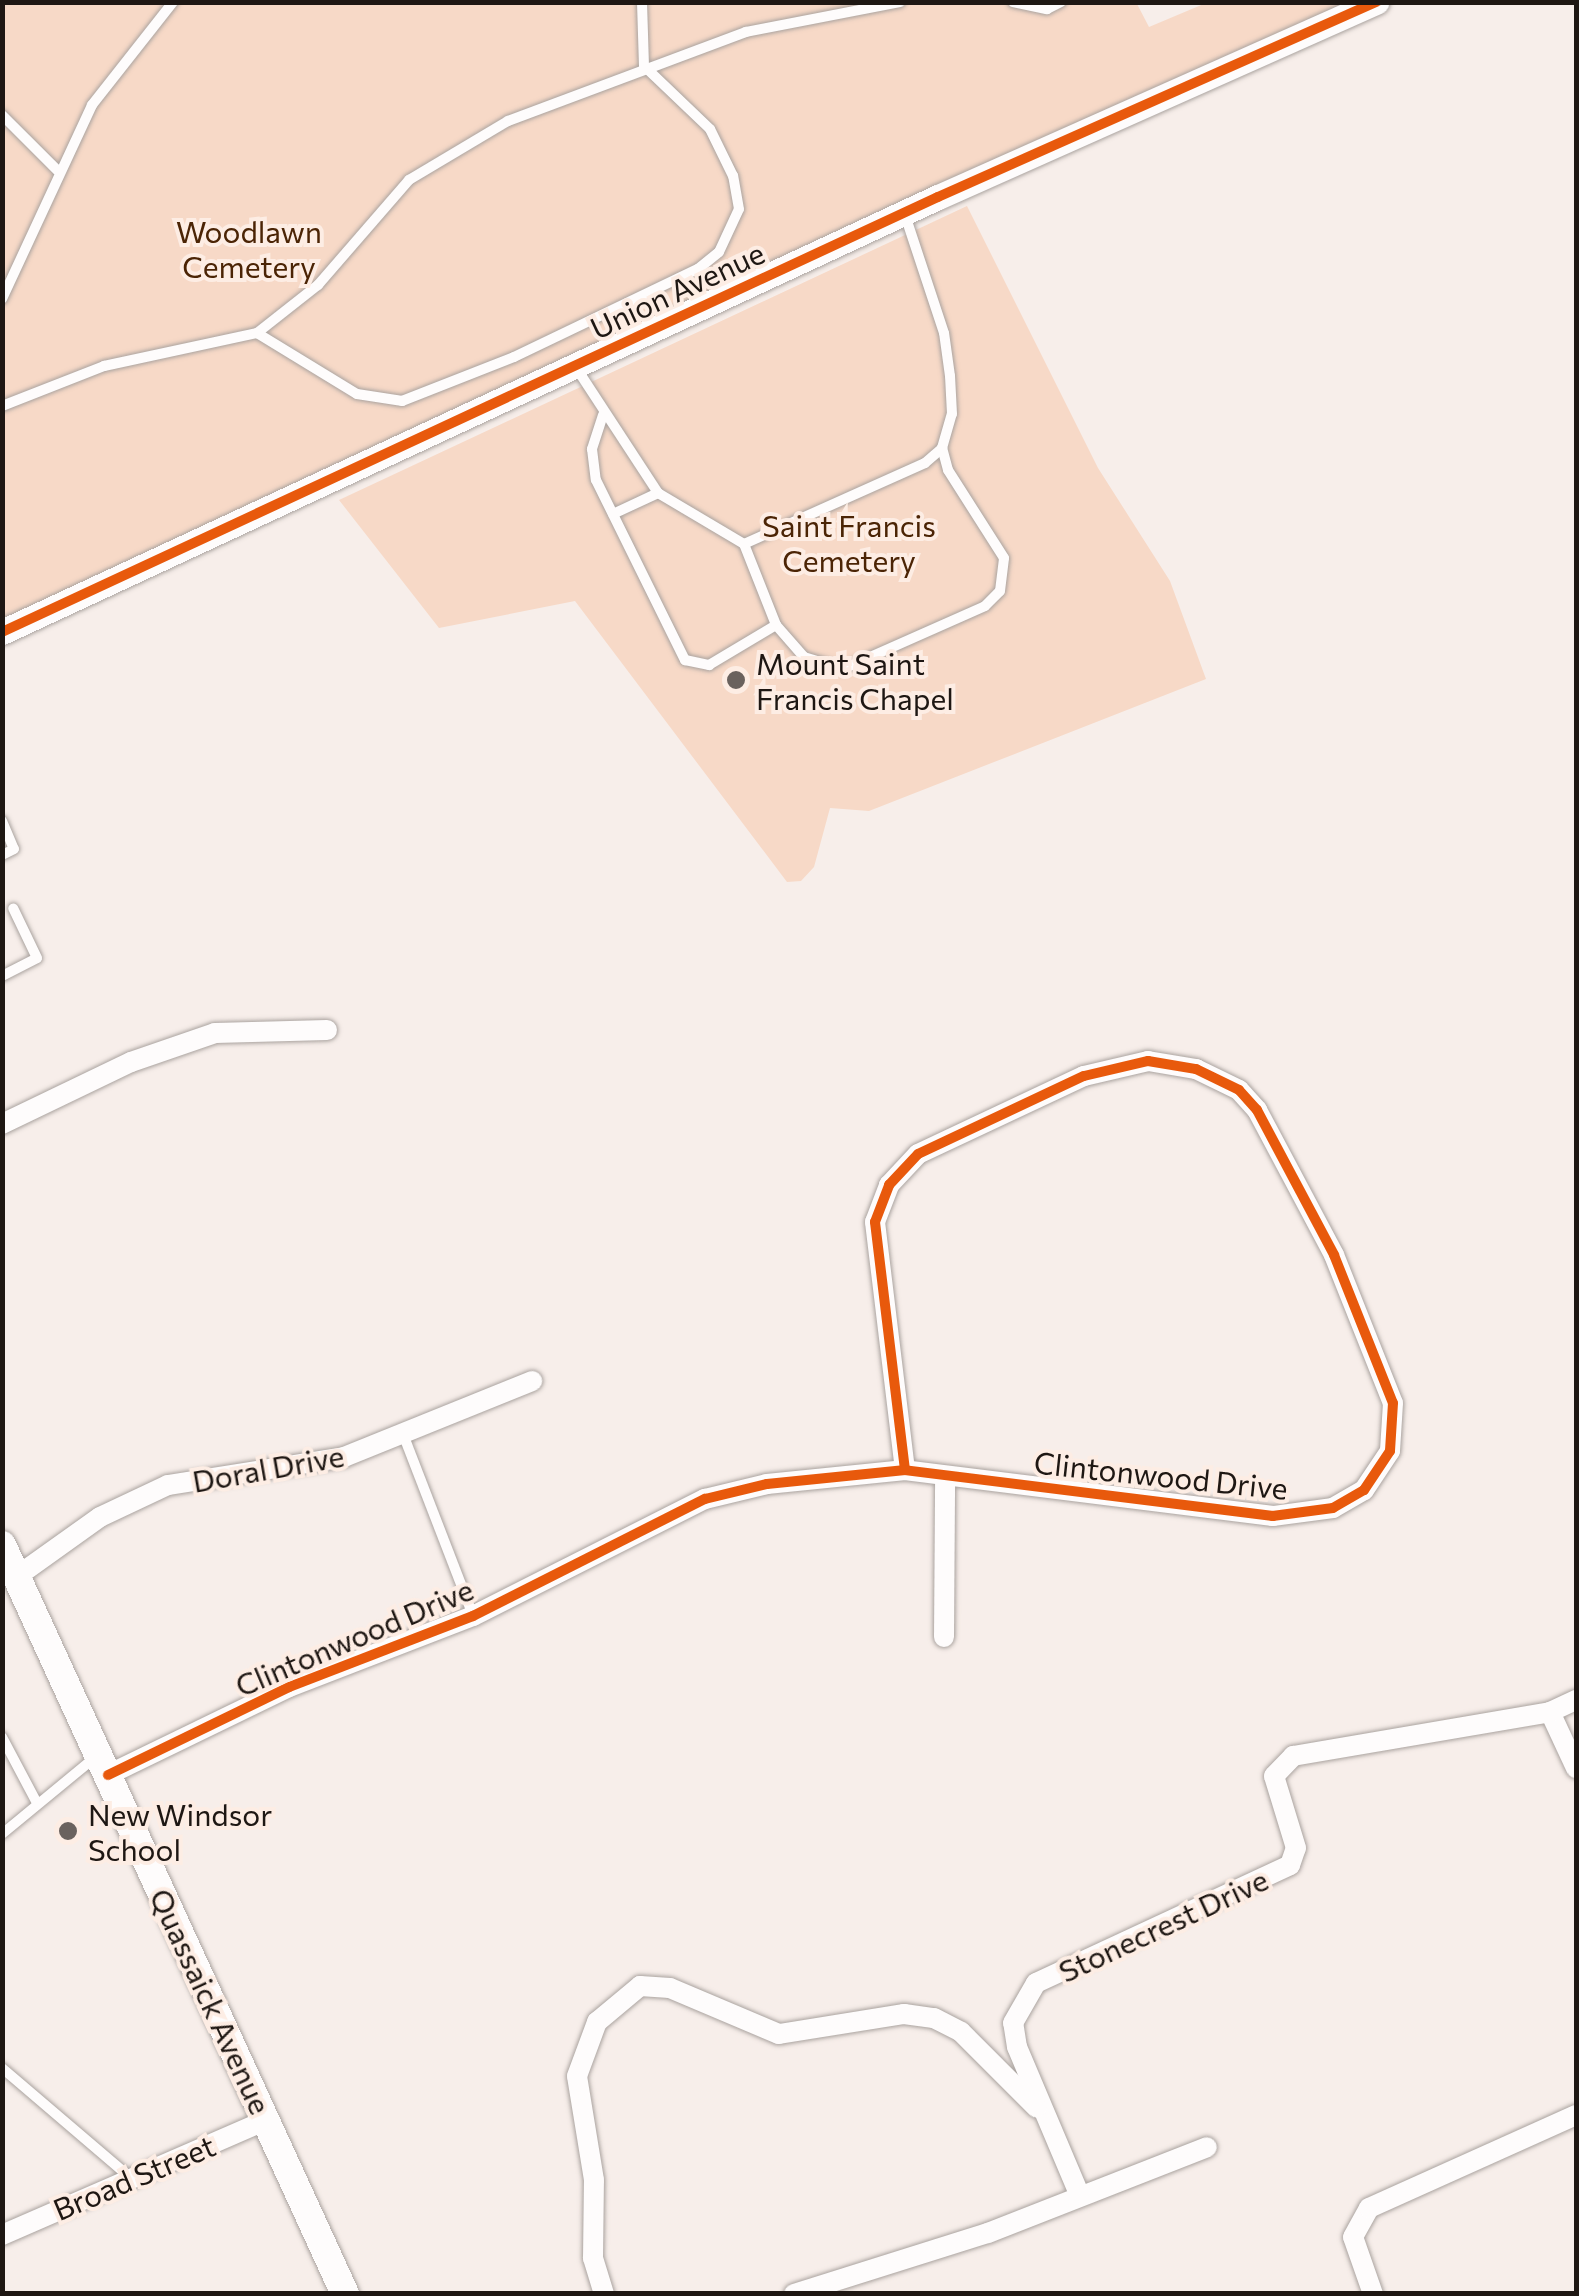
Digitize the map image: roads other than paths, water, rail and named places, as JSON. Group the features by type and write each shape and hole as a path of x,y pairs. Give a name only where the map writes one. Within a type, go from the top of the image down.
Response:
{"main road":[{"name":"Quassaick Avenue","path":"2,1546 345,2294"}],"street":[{"name":"Union Avenue","path":"2,632 904,212 1377,2"},
{"path":"2,1124 131,1062 215,1033 328,1030"},
{"name":"Clintonwood Drive","path":"103,1765 473,1616 704,1500 767,1484 904,1470 1273,1516 1334,1508 1364,1490 1390,1451 1393,1403 1334,1255 1258,1110 1239,1090 1196,1069 1148,1061 1084,1076 918,1154 889,1185 875,1222 904,1470"},
{"name":"Doral Drive","path":"16,1576 100,1517 168,1485 344,1457 532,1380"},
{"path":"944,1637 945,1478"},
{"name":"Stonecrest Drive","path":"1080,2196 1017,2047 1013,2023 1022,1999 1036,1983 1290,1865 1296,1848 1274,1792 1274,1776 1286,1760 1550,1712 1576,1700"},
{"path":"1550,1712 1576,1768"},
{"path":"604,2294 593,2258 594,2180 578,2076 597,2022 640,1986 670,1988 779,2034 904,2014 934,2018 961,2032 1045,2117"},
{"path":"1373,2294 1352,2237 1369,2208 1576,2115"},
{"name":"Broad Street","path":"2,2234 266,2120"},
{"path":"794,2294 988,2233 1207,2148"}],"lane":[{"path":"2,299 56,170 92,105 173,2"},
{"path":"257,333 357,394 402,402 444,389 698,268 732,234 738,209 733,176 710,128 644,66 642,2"},
{"path":"2,406 104,366 257,333 318,285 431,163 508,121 644,66 804,17 900,2"},
{"path":"1014,2 1047,9 1060,2"},
{"path":"2,115 56,170"},
{"path":"574,365 658,493 744,544 776,625 804,658 842,669 985,606 1000,592 1004,558 948,470 942,448 952,414 944,334 904,212"},
{"path":"604,415 592,448 596,480 685,660 708,666 776,625"},
{"path":"744,544 925,463 942,448"},
{"path":"613,514 658,493"},
{"path":"2,821 14,850 2,855"},
{"path":"2,976 37,958 13,908"},
{"path":"403,1434 473,1616"},
{"path":"2,1738 36,1802"},
{"path":"2,1834 36,1802 103,1765"},
{"path":"2,2068 132,2178"}],"place":[{"name":"Mount Saint Francis Chapel","path":"736,680"},
{"name":"New Windsor School","path":"68,1831"}],"park label":[{"name":"Woodlawn Cemetery","path":"249,248"},
{"name":"Saint Francis Cemetery","path":"849,542"}]}
